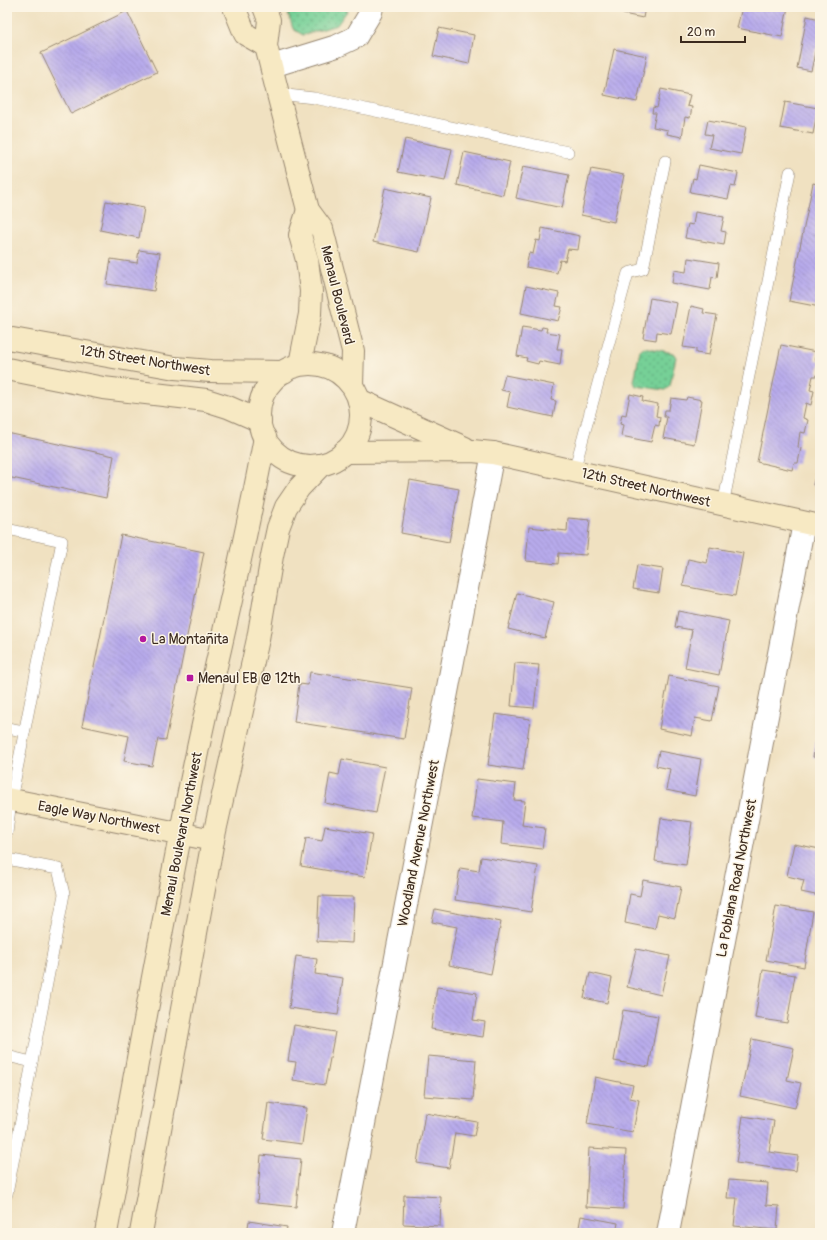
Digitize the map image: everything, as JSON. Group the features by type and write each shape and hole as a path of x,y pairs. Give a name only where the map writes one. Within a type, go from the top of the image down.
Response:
{"main road":[{"path":"234,7 245,34 266,46 269,20 264,7"},
{"name":"Menaul Boulevard","path":"266,46 308,210 322,229 353,351 356,392"},
{"name":"Menaul Boulevard","path":"292,368 310,314 310,291 307,260 300,235 308,210"},
{"name":"12th Street Northwest","path":"7,338 175,368 210,371 292,368"},
{"path":"7,369 103,388 206,400 228,408 262,429 275,451 288,461 304,465 321,465 337,458 349,448 358,433 361,417 356,392 340,373 325,366 308,363 292,368 278,376 267,388 261,404 262,429"},
{"name":"12th Street Northwest","path":"356,392 482,452"},
{"name":"Menaul Boulevard Northwest","path":"106,1233 198,747 254,497 262,429"},
{"name":"12th Street Northwest","path":"344,452 482,452 574,471 812,525"},
{"path":"141,1233 214,840 258,639 278,528 286,507 300,488 321,465"},
{"name":"Eagle Way Northwest","path":"9,799 214,840"}],"street":[{"path":"272,66 337,46 356,37 371,12 372,7"},
{"name":"Woodland Avenue Northwest","path":"343,1233 482,452"},
{"name":"La Poblana Road Northwest","path":"668,1233 812,525"}],"lane":[{"path":"278,94 314,98 568,152"},
{"path":"574,471 628,273 643,269 665,161"},
{"path":"723,505 790,172"},
{"path":"7,529 62,541 9,799 7,833"},
{"path":"7,728 24,731"},
{"path":"7,860 58,868 64,894 7,1194"},
{"path":"7,1056 32,1062"}],"green space":[{"path":"286,7 350,7 337,25 303,35 293,29"},
{"path":"644,347 673,353 676,357 670,386 665,390 636,386 634,382 640,350"}],"building":[{"path":"624,7 645,7 643,18 623,14"},
{"path":"721,7 734,7 733,10"},
{"path":"742,7 788,7 782,37 737,28"},
{"path":"127,11 157,72 71,114 41,53"},
{"path":"807,16 820,19 820,49 816,48 811,71 797,68"},
{"path":"439,28 474,35 469,64 433,56"},
{"path":"614,49 647,56 637,102 604,95"},
{"path":"661,89 690,95 687,106 692,107 690,118 685,117 682,137 667,134 668,130 653,127 656,113 652,113 653,107 657,108"},
{"path":"785,102 818,108 813,134 780,128"},
{"path":"708,120 746,127 741,154 709,148 712,135 705,134"},
{"path":"405,139 452,149 445,181 398,172"},
{"path":"464,152 510,162 503,195 457,185"},
{"path":"699,165 738,173 735,187 731,186 728,199 690,192 693,178 696,179"},
{"path":"523,166 569,175 562,208 516,198"},
{"path":"591,169 624,175 614,222 581,215"},
{"path":"813,183 820,185 820,307 789,301"},
{"path":"385,188 431,198 419,252 373,242"},
{"path":"106,201 144,208 139,238 100,230"},
{"path":"695,212 724,217 721,231 726,232 724,245 685,238 688,224 693,225"},
{"path":"542,228 580,236 578,250 568,249 565,261 560,260 557,273 526,267 529,253 533,254 536,240 540,241"},
{"path":"139,250 160,253 154,291 107,284 111,259 137,263"},
{"path":"688,258 719,263 717,278 712,277 710,290 672,283 674,270 686,272"},
{"path":"526,286 559,293 556,306 562,307 558,321 521,313"},
{"path":"650,298 677,303 671,334 657,332 656,340 643,338"},
{"path":"691,306 704,309 703,313 717,315 709,355 696,353 696,349 683,347"},
{"path":"522,327 541,330 542,327 547,328 546,332 560,334 557,349 562,349 560,365 539,361 538,364 526,361 527,358 517,356"},
{"path":"781,345 816,352 815,360 820,361 817,376 813,376 810,390 814,391 811,405 806,403 803,418 808,420 805,433 800,432 798,447 801,448 798,463 794,463 792,470 757,462"},
{"path":"505,375 554,385 551,400 556,401 553,417 507,407 510,392 501,390"},
{"path":"630,394 643,397 642,401 658,404 656,416 660,417 659,426 655,425 651,442 621,436 623,425 620,424 622,414 626,415"},
{"path":"687,397 702,400 694,444 663,438 667,417 664,417 665,410 669,410 671,398 686,400"},
{"path":"7,433 114,456 106,498 7,477"},
{"path":"820,459 820,487 813,485"},
{"path":"410,480 459,489 449,542 401,533"},
{"path":"568,518 590,520 586,555 559,553 558,564 526,561 529,527 567,531"},
{"name":"La Montañita","path":"121,535 204,552 166,740 158,739 152,766 124,761 129,736 82,726"},
{"path":"710,547 743,553 735,596 683,586 688,559 707,563"},
{"path":"637,565 663,569 659,593 633,589"},
{"path":"517,593 554,602 545,638 508,629"},
{"path":"678,611 729,621 719,675 685,668 692,630 675,627"},
{"path":"515,663 539,665 534,708 511,706"},
{"path":"310,672 412,688 404,739 294,722 299,684 308,685"},
{"path":"669,676 719,686 712,721 695,718 692,736 659,729"},
{"path":"495,714 530,719 523,770 488,765"},
{"path":"820,723 820,758 813,757"},
{"path":"659,751 701,759 695,796 666,790 670,769 656,766"},
{"path":"342,759 385,767 376,813 325,803 330,773 339,775"},
{"path":"477,779 516,784 514,800 525,801 522,825 545,828 542,849 501,844 503,822 472,818"},
{"path":"661,818 692,822 686,865 655,861"},
{"path":"325,826 372,834 365,877 301,866 306,838 322,841"},
{"path":"794,844 820,849 820,896 801,892 804,880 787,876"},
{"path":"481,857 538,866 531,912 455,900 460,868 479,871"},
{"path":"643,880 681,887 675,918 658,914 655,929 625,923 630,894 640,896"},
{"path":"319,896 354,897 352,943 317,941"},
{"path":"776,906 813,912 804,967 766,960"},
{"path":"435,909 501,922 491,974 449,965 457,927 432,922"},
{"path":"636,949 670,956 661,995 627,987"},
{"path":"296,956 317,959 315,974 343,978 338,1015 289,1008"},
{"path":"763,970 795,975 787,1023 755,1018"},
{"path":"590,973 612,978 607,1003 584,998"},
{"path":"437,987 477,993 473,1020 485,1022 483,1037 431,1029"},
{"path":"623,1010 658,1016 649,1067 614,1061"},
{"path":"294,1025 335,1032 325,1085 293,1080 296,1062 288,1061"},
{"path":"752,1039 794,1048 787,1080 801,1083 795,1108 740,1096"},
{"path":"428,1056 476,1060 473,1100 424,1096"},
{"path":"595,1077 633,1085 630,1098 639,1100 633,1132 587,1124"},
{"path":"268,1103 307,1108 302,1144 263,1139"},
{"path":"425,1113 477,1122 474,1136 455,1133 449,1168 417,1163"},
{"path":"743,1116 774,1121 769,1152 798,1156 796,1171 736,1163"},
{"path":"589,1148 626,1150 623,1209 586,1207"},
{"path":"261,1155 301,1159 296,1207 257,1203"},
{"path":"729,1180 768,1183 766,1205 779,1206 777,1230 734,1226 737,1198 727,1198"},
{"path":"404,1195 441,1197 440,1226 403,1224"},
{"path":"581,1216 618,1223 616,1233 578,1233"},
{"path":"249,1221 287,1227 286,1233 247,1233"}],"place":[{"name":"La Montañita","path":"143,639"},
{"name":"Menaul EB @ 12th","path":"190,678"}]}
